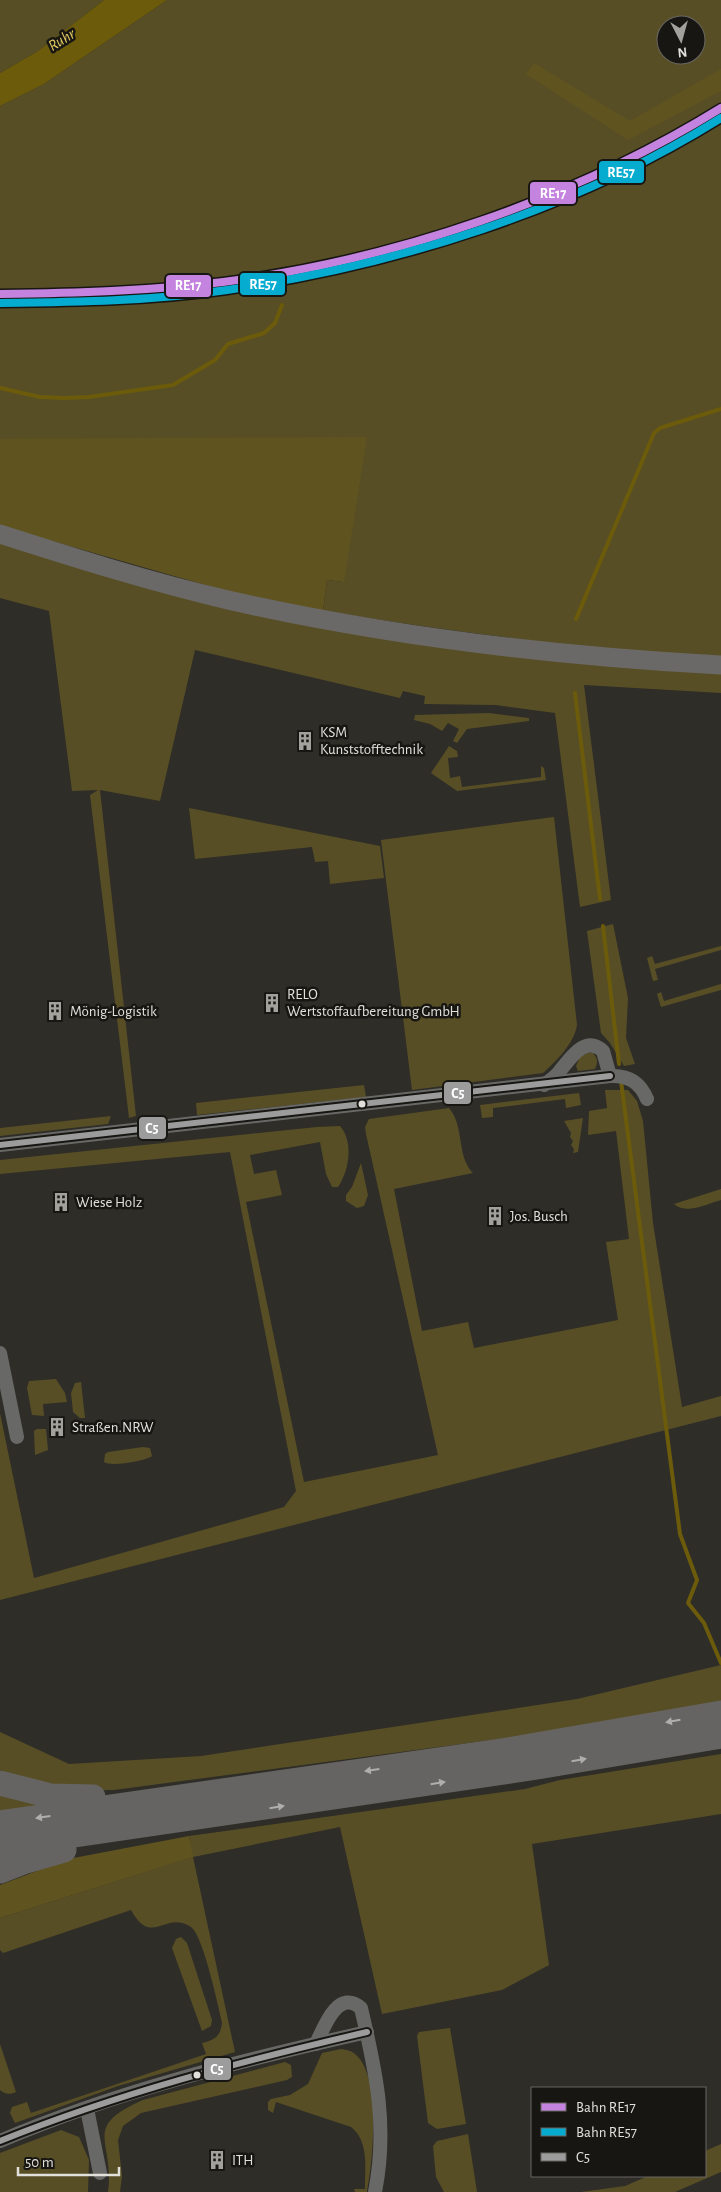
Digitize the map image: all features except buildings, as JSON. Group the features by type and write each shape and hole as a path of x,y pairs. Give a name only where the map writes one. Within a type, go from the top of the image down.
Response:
{"highway":[{"path":"0,1846 507,1750 721,1713"},
{"path":"0,1823 230,1802 531,1768 721,1736"},
{"path":"0,1783 39,1794 65,1797 230,1802"},
{"path":"0,1871 50,1853 230,1802"}],"main road":[{"path":"0,534 227,600 322,619 477,645 583,657 721,665"}],"street":[{"path":"543,1085 559,1073 577,1051 589,1046 595,1046 603,1051 610,1076"},
{"path":"0,1144 543,1085 610,1076 629,1078 637,1083 647,1099"},
{"path":"0,1353 17,1437"},
{"path":"316,2044 332,2014 343,2003 356,2004 361,2008 381,2109 381,2147 376,2192"},
{"path":"0,2141 87,2108 197,2074 367,2032"},
{"path":"87,2108 95,2140 100,2173"}],"shaded area":[{"path":"0,0 104,0 38,51 0,73"},
{"path":"167,0 721,0 721,657 571,645 323,611 327,580 344,582 0,439 0,106 44,84"},
{"path":"534,63 630,121 721,69 721,91 628,140 526,74"},
{"path":"367,437 344,582 327,580 323,611 247,597 0,526 0,439"},
{"path":"0,542 265,616 721,671 721,693 584,685 611,900 580,907 555,713 496,705 424,704 425,696 403,691 400,698 195,650 160,801 100,790 136,1116 129,1118 90,795 98,790 72,791 49,611 0,598"},
{"path":"489,713 529,718 529,721 467,729 457,743 453,741 459,729 448,723 442,731 430,724 414,720 415,715"},
{"path":"449,746 457,751 458,757 448,758 450,778 460,776 462,787 541,777 541,766 544,768 546,780 457,791 431,773"},
{"path":"189,808 380,846 384,878 330,884 328,861 315,862 312,847 195,859"},
{"path":"554,817 577,1025 572,1039 559,1058 543,1073 412,1090 381,840"},
{"path":"613,924 628,998 626,1038 635,1064 624,1066 610,1043 601,1033 587,931"},
{"path":"721,946 721,950 655,969 658,980 653,981 647,958 652,956 655,964"},
{"path":"721,984 721,990 661,1007 657,994 661,992 664,1001"},
{"path":"587,1053 593,1053 597,1059 595,1069 578,1071 576,1066 580,1057"},
{"path":"364,1085 366,1097 197,1115 196,1103"},
{"path":"605,1090 628,1090 637,1101 643,1121 653,1223 682,1407 721,1396 721,1416 0,1600 0,1413 34,1578 284,1507 296,1491 230,1152 0,1174 0,1160 340,1126 347,1140 348,1156 345,1173 338,1187 332,1187 326,1174 320,1142 250,1155 254,1174 276,1170 282,1195 246,1202 304,1482 438,1455 366,1134 365,1127 369,1119 449,1108 454,1116 464,1158 473,1173 394,1189 422,1331 468,1322 474,1348 618,1320 606,1242 629,1239 616,1131 588,1135 589,1111 607,1108"},
{"path":"579,1093 581,1105 566,1108 565,1099 493,1108 493,1117 482,1118 480,1105"},
{"path":"111,1116 108,1124 0,1136 0,1128"},
{"path":"583,1118 578,1152 573,1153 571,1133 564,1121"},
{"path":"361,1163 368,1195 364,1206 357,1208 346,1201 346,1195 352,1187"},
{"path":"721,1189 721,1200 703,1206 685,1209 674,1204"},
{"path":"56,1379 65,1393 67,1402 43,1404 44,1416 32,1415 27,1388 29,1381"},
{"path":"81,1382 85,1418 80,1418 73,1412 71,1393 75,1383"},
{"path":"46,1429 48,1450 35,1455 34,1431"},
{"path":"143,1447 150,1448 152,1456 128,1463 114,1464 104,1462 105,1454 108,1452"},
{"path":"721,1665 721,1702 513,1737 114,1790 84,1790 31,1784 0,1770 0,1732 69,1764 201,1756 577,1699"},
{"path":"721,1754 721,1814 532,1844 549,1965 502,1990 382,2014 340,1827 193,1857 235,2052 118,2086 15,2123 10,2113 12,2107 27,2102 31,2113 206,2054 202,2043 219,2034 222,2022 205,1956 196,1933 191,1927 182,1923 174,1923 152,1928 139,1921 131,1910 3,1953 0,1950 0,1918 192,1857 189,1836 525,1789 560,1780"},
{"path":"0,1791 43,1806 0,1811"},
{"path":"189,1836 193,1857 0,1918 0,1885 68,1859"},
{"path":"181,1937 187,1943 212,2020 211,2026 202,2031 172,1948 176,1939"},
{"path":"450,2028 466,2124 437,2129 428,2123 417,2036 419,2032"},
{"path":"0,2044 16,2092 12,2094 0,2090"},
{"path":"341,2049 355,2054 364,2065 369,2080 372,2099 373,2141 367,2192 355,2192 354,2189 365,2189 365,2155 361,2140 351,2127 276,2102 273,2113 268,2110 268,2102 271,2099 290,2095 308,2084 322,2053"},
{"path":"285,2062 291,2065 292,2077 287,2080 141,2113 123,2126 118,2140 122,2176 120,2192 108,2192 108,2159 104,2137 106,2127 112,2119 124,2110 143,2100"},
{"path":"61,2130 79,2137 89,2160 88,2192 0,2192 0,2153"},
{"path":"468,2134 477,2192 444,2192 436,2177 433,2146 437,2141"},
{"path":"721,2144 721,2172 675,2192 581,2192 625,2186 646,2177 706,2177 706,2151"}],"water":[{"name":"Ruhr","path":"104,0 167,0 44,84 0,106 0,73 38,51"}],"waterway":[{"path":"0,388 40,397 65,398 89,397 173,385 215,360 228,344 264,333 275,323 282,305"},
{"path":"576,619 654,433 660,428 721,409"},
{"path":"575,693 600,899"},
{"path":"603,926 619,1064"},
{"path":"621,1081 680,1534 697,1580 688,1603 704,1623 721,1663"}],"rail line":[{"name":"RE17","path":"0,294 167,288 287,272 352,258 417,241 481,221 544,197 664,141 721,108"},
{"name":"RE57","path":"0,303 171,297 227,290 355,266 483,229 545,206 606,180 665,151 721,118"}],"transit line":[{"name":"C5","path":"0,1145 610,1076"},
{"name":"C5","path":"0,2141 90,2108 181,2079 367,2032"}],"place":[{"name":"KSM Kunststofftechnik","path":"305,741"},
{"name":"RELO Wertstoffaufbereitung GmbH","path":"272,1003"},
{"name":"Mönig-Logistik","path":"55,1011"},
{"name":"Wiese Holz","path":"61,1202"},
{"name":"Jos. Busch","path":"495,1216"},
{"name":"Straßen.NRW","path":"57,1427"},
{"name":"ITH","path":"217,2160"}]}
